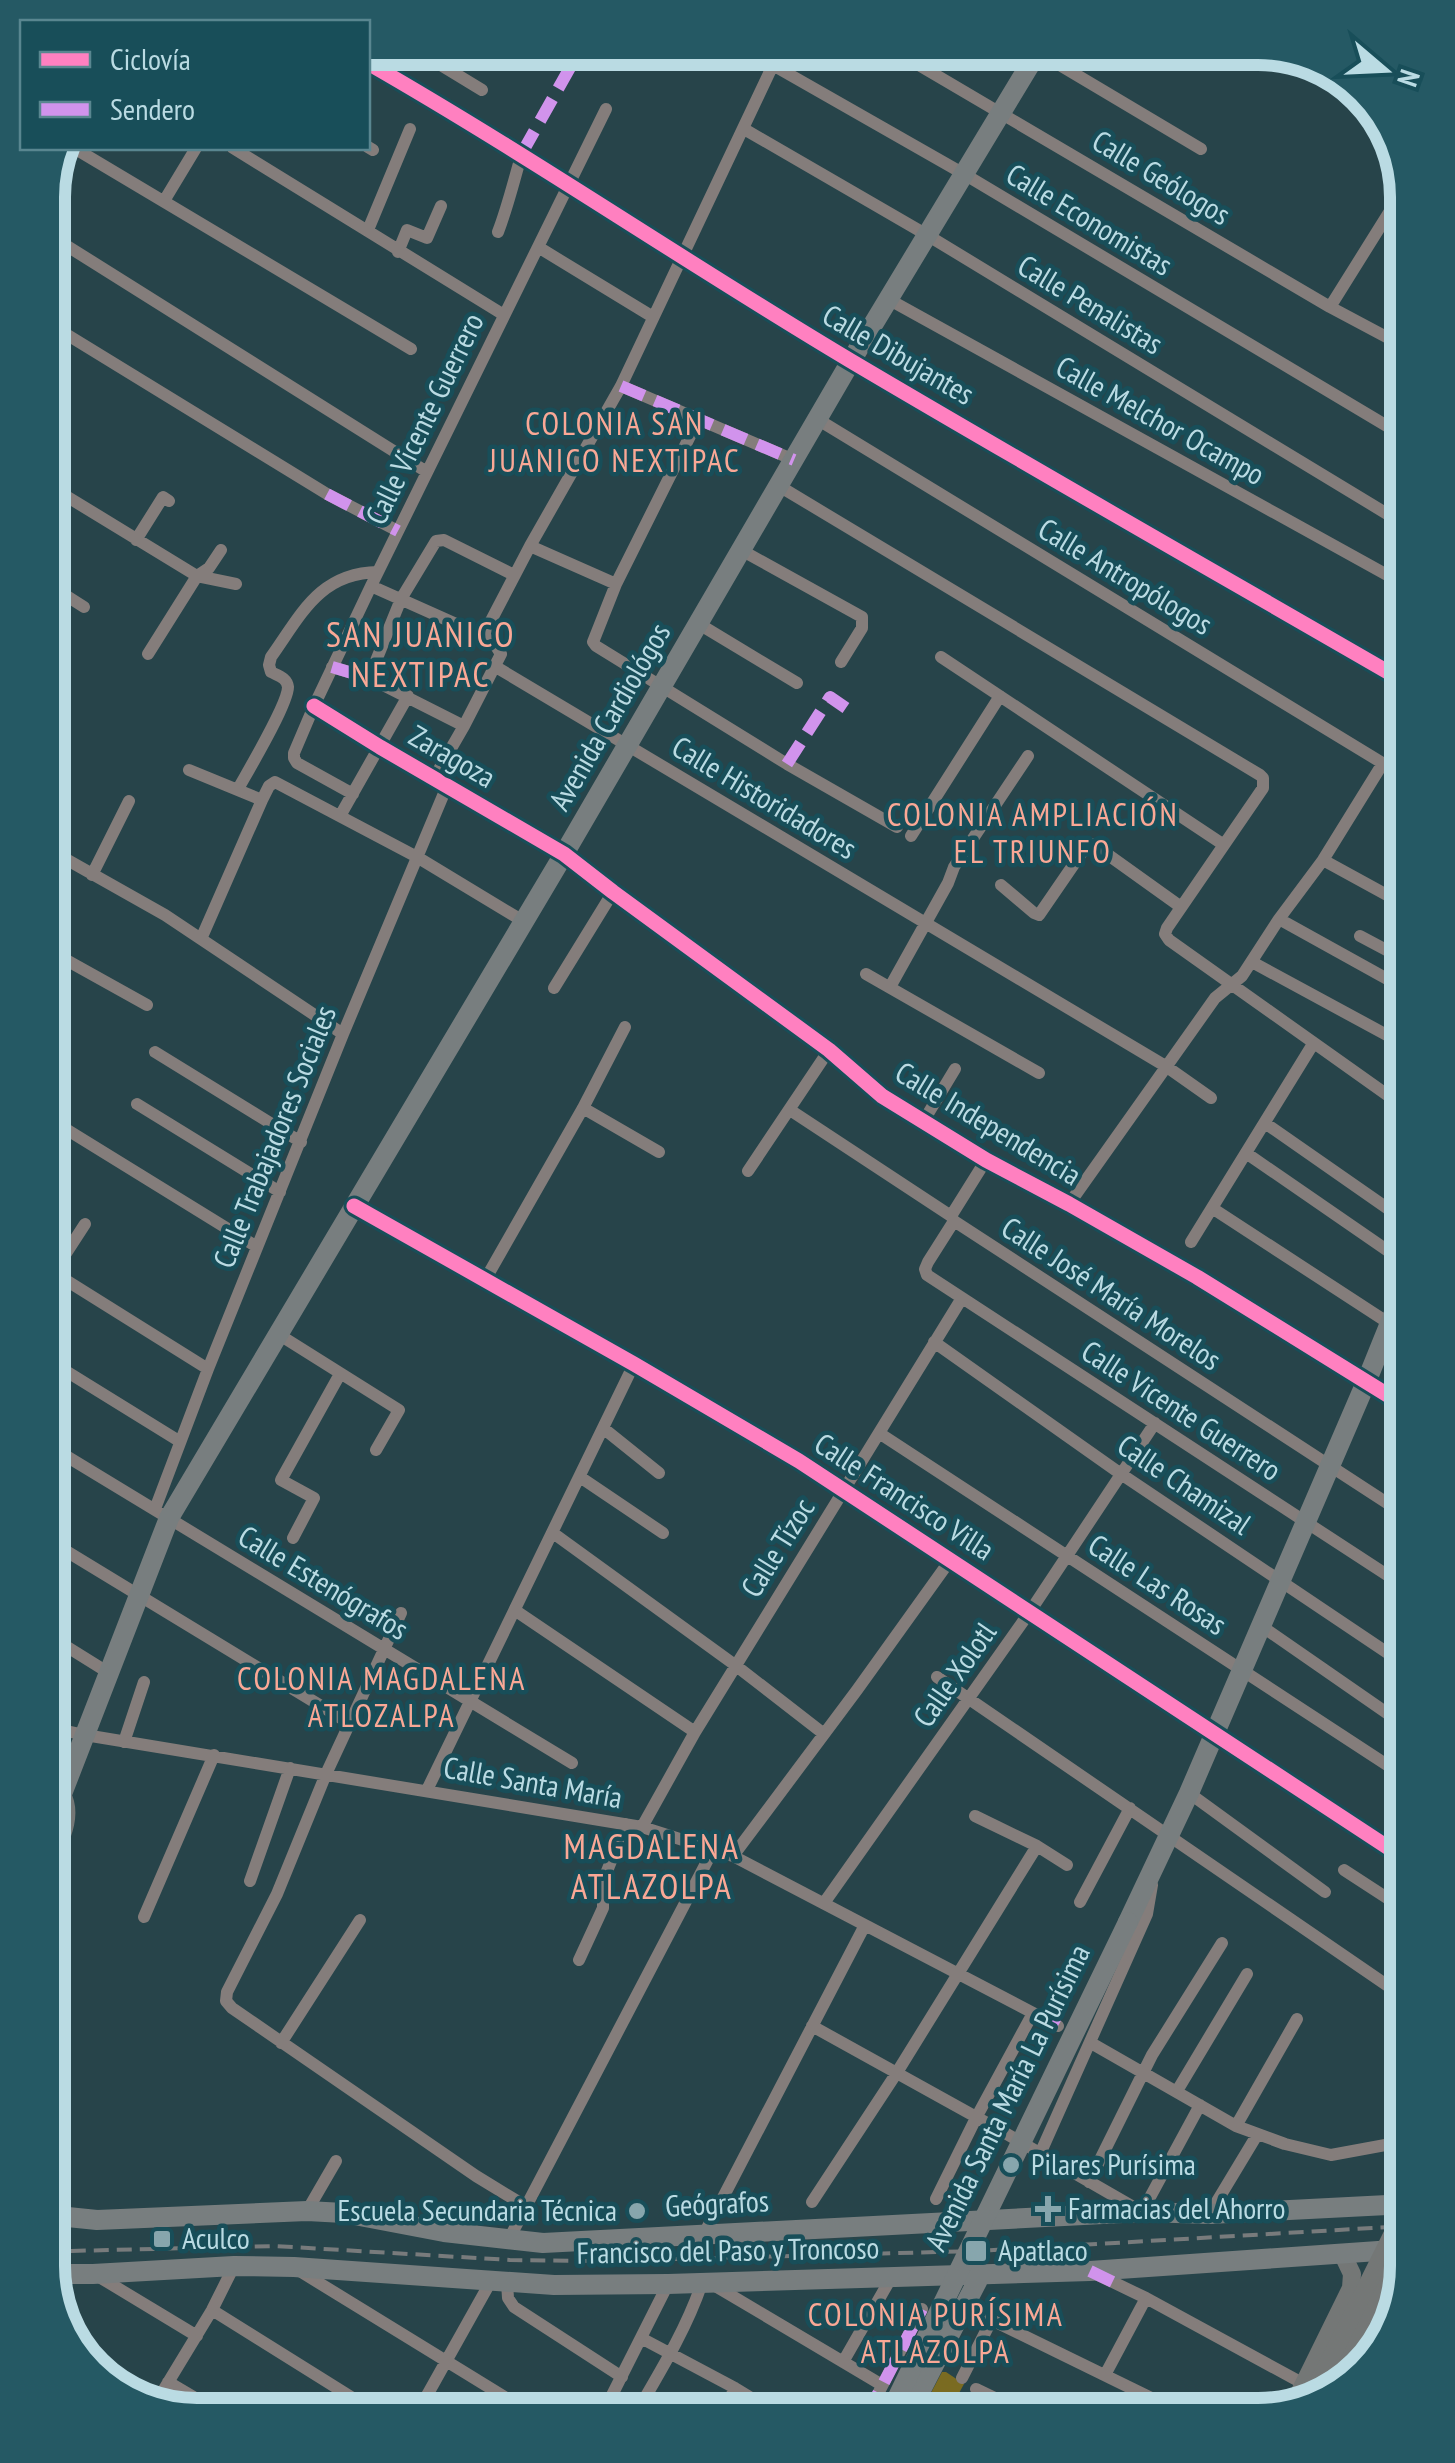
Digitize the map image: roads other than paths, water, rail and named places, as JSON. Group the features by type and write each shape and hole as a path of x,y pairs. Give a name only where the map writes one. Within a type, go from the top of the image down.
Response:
{"main road":[{"name":"Avenida Cardiológos","path":"65,1776 86,1735 138,1596 162,1514 278,1334 628,746 851,361 1030,65"},
{"name":"Avenida Santa María La Purísima","path":"897,2398 1128,1922 1367,1380 1390,1344"},
{"name":"Geógrafos","path":"65,2217 97,2220 306,2211 344,2213 444,2232 543,2243 1142,2212 1210,2214 1390,2206"},
{"name":"Francisco del Paso y Troncoso","path":"65,2274 234,2266 499,2282 668,2284 1090,2271 1390,2249"},
{"path":"917,2398 981,2274"}],"street":[{"name":"Calle Dibujantes","path":"371,65 522,154 851,361 1390,673"},
{"path":"441,65 482,90"},
{"path":"489,639 514,575 621,386 773,65"},
{"name":"Calle Economistas","path":"775,65 1390,427"},
{"name":"Calle Geólogos","path":"920,65 1390,339"},
{"path":"1063,65 1201,150"},
{"name":"Calle Vicente Guerrero","path":"353,794 298,763 294,753 374,579 606,109"},
{"path":"368,230 410,129"},
{"name":"Calle Penalistas","path":"744,129 1390,515"},
{"path":"77,150 411,349"},
{"path":"164,201 195,150"},
{"path":"236,150 504,315"},
{"path":"498,232 522,154"},
{"path":"398,252 408,230 427,238 441,206"},
{"path":"1330,307 1390,212"},
{"path":"65,245 427,472"},
{"path":"538,247 653,317"},
{"name":"Calle Melchor Ocampo","path":"888,299 1390,576"},
{"path":"65,333 327,494 398,532"},
{"path":"621,386 794,460"},
{"path":"699,418 616,584 593,642 897,828"},
{"name":"Calle Antropólogos","path":"818,420 1390,767"},
{"path":"779,486 1260,775 1263,788 1167,928 1168,940 1390,1097"},
{"path":"65,496 197,576 236,584"},
{"path":"136,540 163,497 170,502"},
{"path":"369,678 402,600 436,541 444,540 514,575"},
{"path":"530,546 616,584"},
{"path":"148,654 197,576 209,568 220,550"},
{"path":"742,550 862,617 862,628 840,662"},
{"path":"238,789 287,692 285,679 271,672 271,658 309,603 326,586 350,576 374,579 402,600 489,639 501,654 434,778"},
{"path":"65,595 84,608"},
{"path":"699,624 797,683"},
{"path":"941,657 1224,845"},
{"path":"332,667 369,678 464,726"},
{"name":"Calle Historidadores","path":"496,667 1167,1067 1210,1098"},
{"path":"340,816 408,696"},
{"path":"911,836 1000,696"},
{"name":"Zaragoza","path":"314,706 564,854"},
{"path":"890,988 954,867 1028,756"},
{"path":"1069,1204 1216,998 1252,962 1383,763"},
{"path":"189,770 262,800"},
{"path":"201,939 272,782 416,857 524,921"},
{"name":"Calle Trabajadores Sociales","path":"162,1514 180,1442 208,1369 446,786"},
{"path":"92,876 129,801"},
{"path":"1002,885 1039,915 1090,844 1181,908"},
{"name":"Calle Independencia","path":"564,854 829,1050 882,1096 986,1160 1197,1278 1390,1395"},
{"path":"65,859 165,915 343,1034"},
{"path":"1322,860 1390,896"},
{"path":"554,988 613,892"},
{"path":"1279,919 1390,980"},
{"path":"1360,936 1390,952"},
{"path":"65,961 147,1005"},
{"path":"1252,962 1390,1036"},
{"path":"866,974 1039,1073"},
{"path":"485,1280 625,1027"},
{"path":"1191,1242 1313,1044"},
{"path":"748,1171 829,1050"},
{"path":"154,1052 300,1142"},
{"path":"923,1122 955,1069"},
{"path":"137,1104 280,1192"},
{"path":"582,1108 658,1152"},
{"name":"Calle José María Morelos","path":"790,1110 1390,1504"},
{"path":"1265,1123 1390,1210"},
{"path":"65,1128 257,1247"},
{"path":"1246,1153 1390,1252"},
{"path":"952,1219 986,1160"},
{"name":"Calle Francisco Villa","path":"354,1206 634,1364 844,1489 1390,1848"},
{"path":"1212,1208 1390,1324"},
{"name":"Calle Vicente Guerrero","path":"952,1219 928,1262 927,1276 1390,1576"},
{"path":"65,1253 85,1224"},
{"path":"65,1283 208,1369"},
{"name":"Calle Tízoc","path":"642,1826 735,1666 962,1298"},
{"path":"278,1334 399,1410 376,1450"},
{"name":"Calle Chamizal","path":"934,1342 1121,1474 1390,1654"},
{"path":"427,1790 634,1364"},
{"path":"65,1371 180,1442"},
{"path":"293,1538 314,1498 281,1480 340,1374"},
{"name":"Calle Xolotl","path":"824,1904 1029,1613 1155,1423"},
{"path":"603,1428 659,1474"},
{"name":"Calle Las Rosas","path":"879,1433 1390,1766"},
{"name":"Calle Estenógrafos","path":"65,1455 572,1763"},
{"path":"580,1478 664,1534"},
{"path":"554,1533 824,1734"},
{"path":"65,1551 349,1723"},
{"path":"733,1856 951,1559"},
{"path":"516,1611 695,1732"},
{"path":"401,1612 226,2001 526,2207"},
{"path":"1260,1625 1390,1715"},
{"path":"65,1646 109,1673"},
{"path":"936,1676 1390,1987"},
{"path":"124,1742 144,1682"},
{"name":"Calle Santa María","path":"65,1731 642,1826 733,1856 1054,2024"},
{"path":"144,1917 214,1755"},
{"path":"250,1881 290,1768"},
{"path":"1188,1793 1325,1892"},
{"path":"65,1801 65,1824"},
{"path":"1080,1902 1130,1808"},
{"path":"975,1816 1068,1865"},
{"path":"579,1960 603,1908 602,1882 626,1824"},
{"path":"812,2202 1037,1846"},
{"path":"510,2239 714,1848"},
{"name":"Avenida Santa María La Purísima","path":"1040,2154 1147,1914 1155,1861"},
{"path":"1344,1870 1390,1899"},
{"path":"282,2043 360,1920"},
{"path":"704,2234 865,1925"},
{"path":"1090,2182 1143,2072 1222,1944"},
{"path":"1177,2091 1247,1974"},
{"path":"936,2199 1033,2013"},
{"path":"1236,2126 1296,2019"},
{"path":"812,2026 1142,2212 1200,2105"},
{"path":"1090,2043 1236,2126 1296,2148 1331,2155 1390,2145"},
{"path":"1216,2203 1257,2134"},
{"path":"306,2211 336,2161"},
{"path":"1318,2383 1390,2232"},
{"path":"1301,2390 1351,2288 1352,2274 1342,2253"},
{"path":"162,2393 234,2266"},
{"path":"294,2268 507,2398"},
{"path":"1090,2271 1304,2384"},
{"path":"94,2274 197,2336"},
{"path":"843,2362 891,2278"},
{"path":"1347,2363 1389,2278"},
{"path":"425,2398 499,2282 517,2310 622,2377"},
{"path":"645,2398 705,2283 882,2385"},
{"path":"611,2398 668,2284"},
{"path":"1105,2376 1146,2298"},
{"path":"965,2307 1150,2398"},
{"path":"1340,2310 1358,2308 1368,2319"},
{"path":"876,2398 922,2309"},
{"path":"212,2310 353,2398"},
{"path":"962,2378 991,2320"},
{"path":"641,2338 751,2398"},
{"path":"168,2382 195,2398"},
{"path":"730,2398 735,2388"},
{"path":"976,2390 993,2398"}],"railway":[{"path":"65,2250 275,2246 510,2260 600,2261 976,2251 1390,2227"}],"place":[{"name":"Pilares Purísima","path":"1011,2165"},
{"name":"Farmacias del Ahorro","path":"1048,2209"},
{"name":"Escuela Secundaria Técnica","path":"637,2211"},
{"name":"Aculco","path":"162,2239"},
{"name":"Apatlaco","path":"976,2251"}],"district":[{"name":"COLONIA SAN JUANICO NEXTIPAC","path":"615,442"},
{"name":"SAN JUANICO NEXTIPAC","path":"421,655"},
{"name":"COLONIA AMPLIACIÓN EL TRIUNFO","path":"1033,834"},
{"name":"COLONIA MAGDALENA ATLOZALPA","path":"382,1698"},
{"name":"MAGDALENA ATLAZOLPA","path":"652,1867"},
{"name":"COLONIA PURÍSIMA ATLAZOLPA","path":"936,2334"}]}
